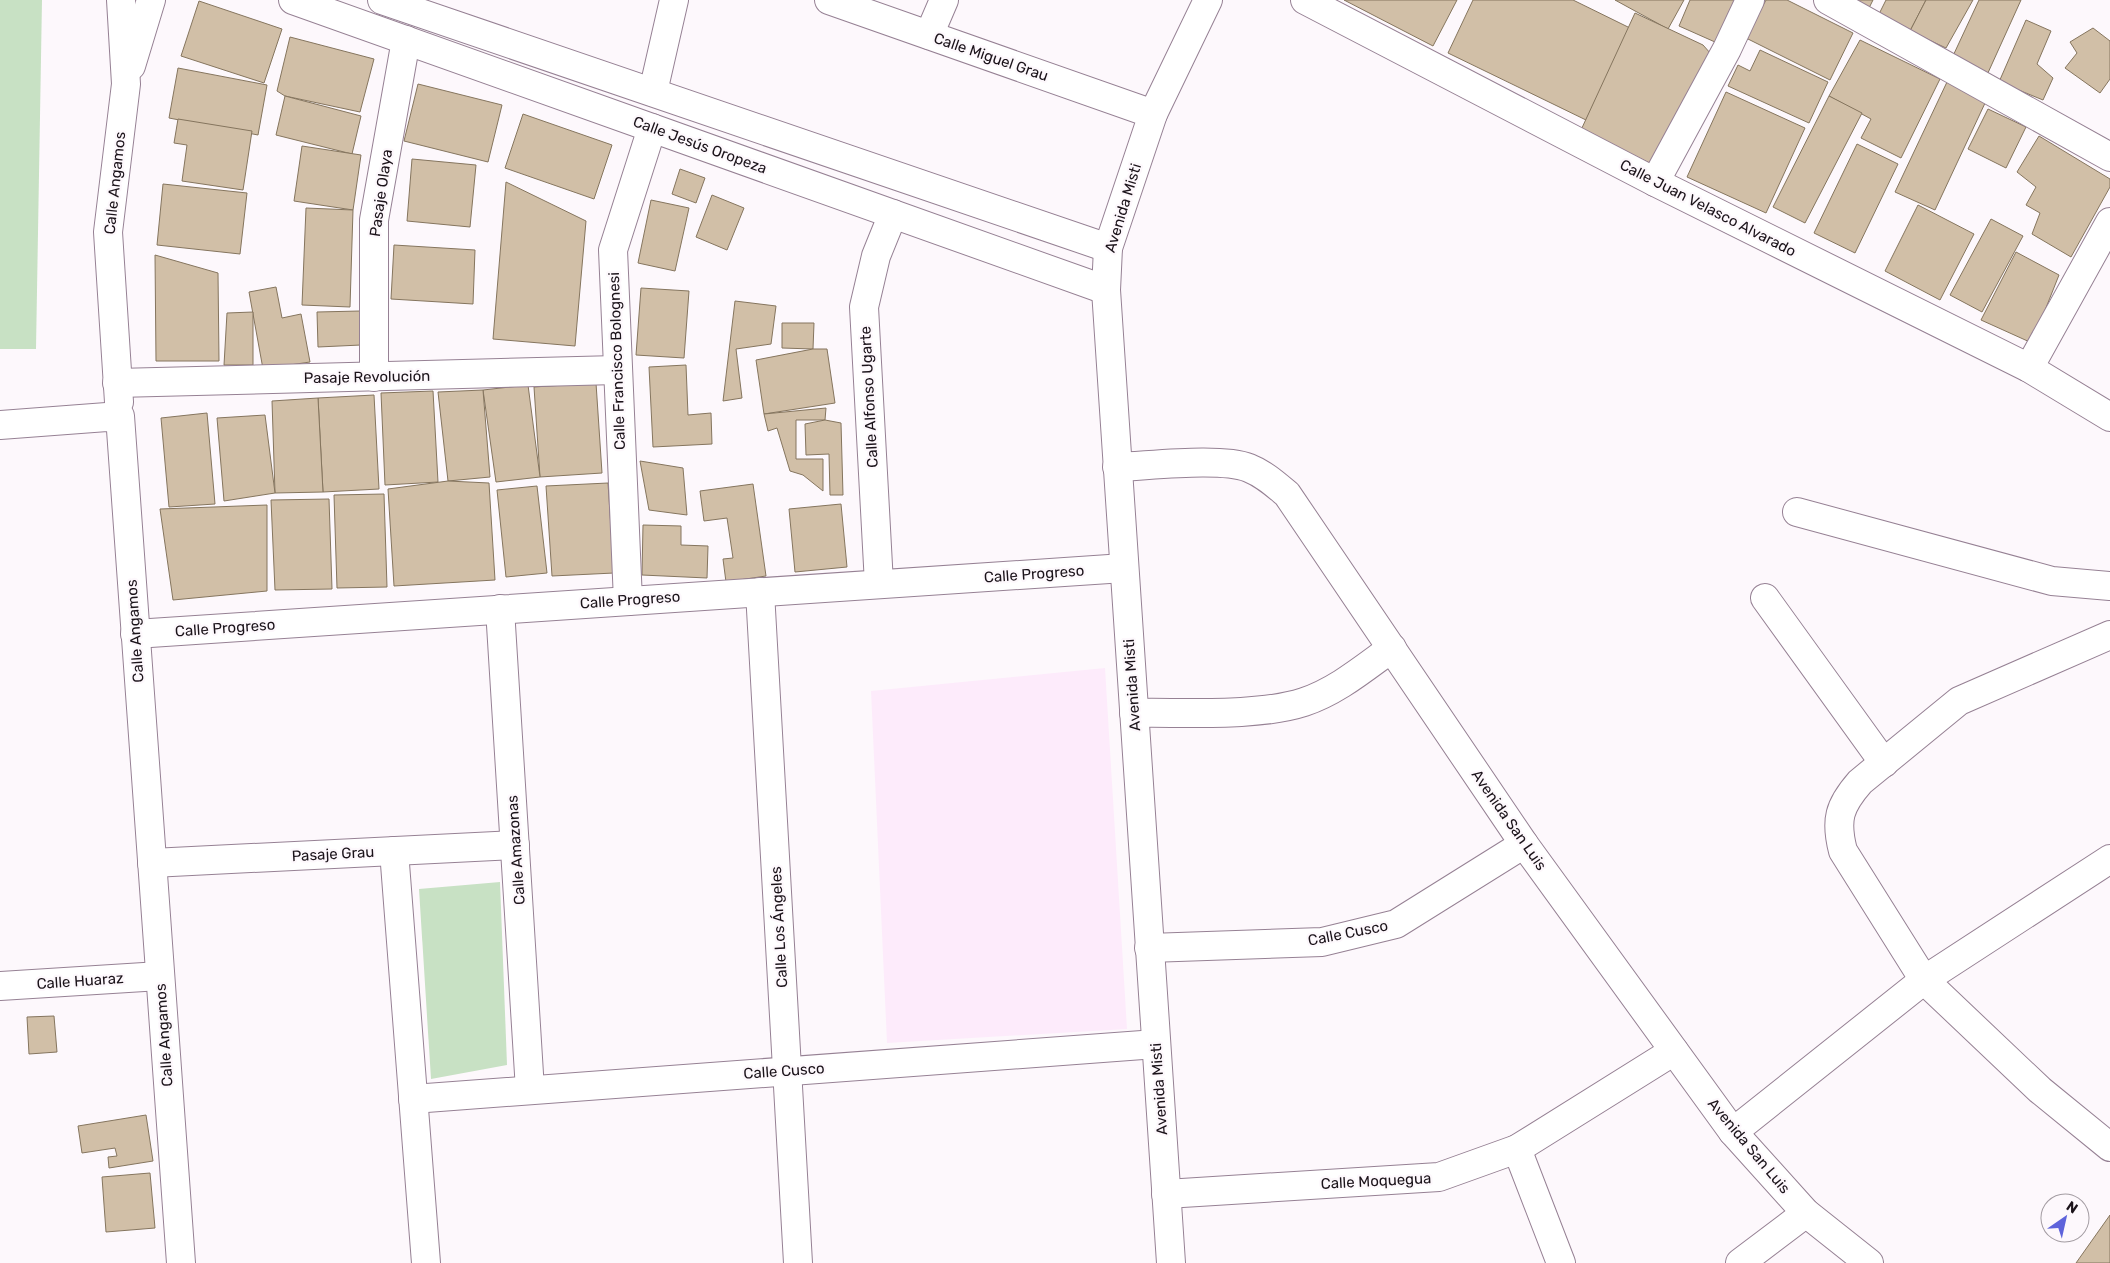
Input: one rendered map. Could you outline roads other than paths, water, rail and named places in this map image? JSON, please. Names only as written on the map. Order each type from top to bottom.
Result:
[{"type":"street","name":"Calle Angamos","points":[[121,0],[126,84],[108,232],[117,383],[181,1263]]},
{"type":"street","points":[[126,84],[151,0]]},
{"type":"street","name":"Calle Jesús Oropeza","points":[[293,0],[1106,290]]},
{"type":"street","points":[[382,0],[431,8],[653,92],[1108,248]]},
{"type":"street","points":[[653,92],[674,0]]},
{"type":"street","name":"Calle Miguel Grau","points":[[829,0],[1153,114]]},
{"type":"street","points":[[929,35],[944,0]]},
{"type":"street","name":"Avenida Misti","points":[[1170,1263],[1106,290],[1108,248],[1153,114],[1208,0]]},
{"type":"street","name":"Calle Juan Velasco Alvarado","points":[[1305,0],[1655,182],[2029,368],[2110,417]]},
{"type":"street","points":[[1655,182],[1750,0]]},
{"type":"street","points":[[1828,0],[2110,157]]},
{"type":"street","name":"Pasaje Olaya","points":[[374,377],[374,220],[406,40]]},
{"type":"street","name":"Calle Francisco Bolognesi","points":[[628,600],[613,250],[652,128]]},
{"type":"street","name":"Calle Alfonso Ugarte","points":[[879,584],[864,307],[876,256],[893,214]]},
{"type":"street","points":[[2029,368],[2110,222]]},
{"type":"street","name":"Pasaje Revolución","points":[[117,383],[617,370]]},
{"type":"street","points":[[0,425],[120,416]]},
{"type":"street","name":"Avenida San Luis","points":[[1117,467],[1224,463],[1247,468],[1269,478],[1287,494],[1524,844],[1733,1132],[1806,1213],[1869,1263]]},
{"type":"street","points":[[1797,512],[2052,581],[2110,586]]},
{"type":"street","name":"Calle Progreso","points":[[135,634],[1124,568]]},
{"type":"street","name":"Calle Los Ángeles","points":[[760,592],[798,1263]]},
{"type":"street","points":[[1765,598],[1884,763]]},
{"type":"street","name":"Calle Amazonas","points":[[500,609],[530,1090]]},
{"type":"street","points":[[2110,636],[1960,702],[1884,763],[1848,796],[1839,813],[1838,832],[1843,851],[1924,980],[2040,1090],[2110,1146]]},
{"type":"street","points":[[1134,713],[1264,710],[1304,702],[1334,688],[1392,648]]},
{"type":"street","name":"Calle Cusco","points":[[1149,948],[1322,942],[1396,924],[1524,844]]},
{"type":"street","name":"Pasaje Grau","points":[[152,862],[515,845]]},
{"type":"street","points":[[394,851],[426,1263]]},
{"type":"street","points":[[1733,1132],[1924,980],[2110,859]]},
{"type":"street","name":"Calle Huaraz","points":[[0,986],[160,976]]},
{"type":"street","name":"Calle Cusco","points":[[413,1099],[1156,1044]]},
{"type":"street","name":"Calle Moquegua","points":[[1166,1194],[1439,1177],[1517,1149],[1674,1051]]},
{"type":"street","points":[[1517,1149],[1562,1263]]},
{"type":"street","points":[[1740,1263],[1806,1213]]}]
